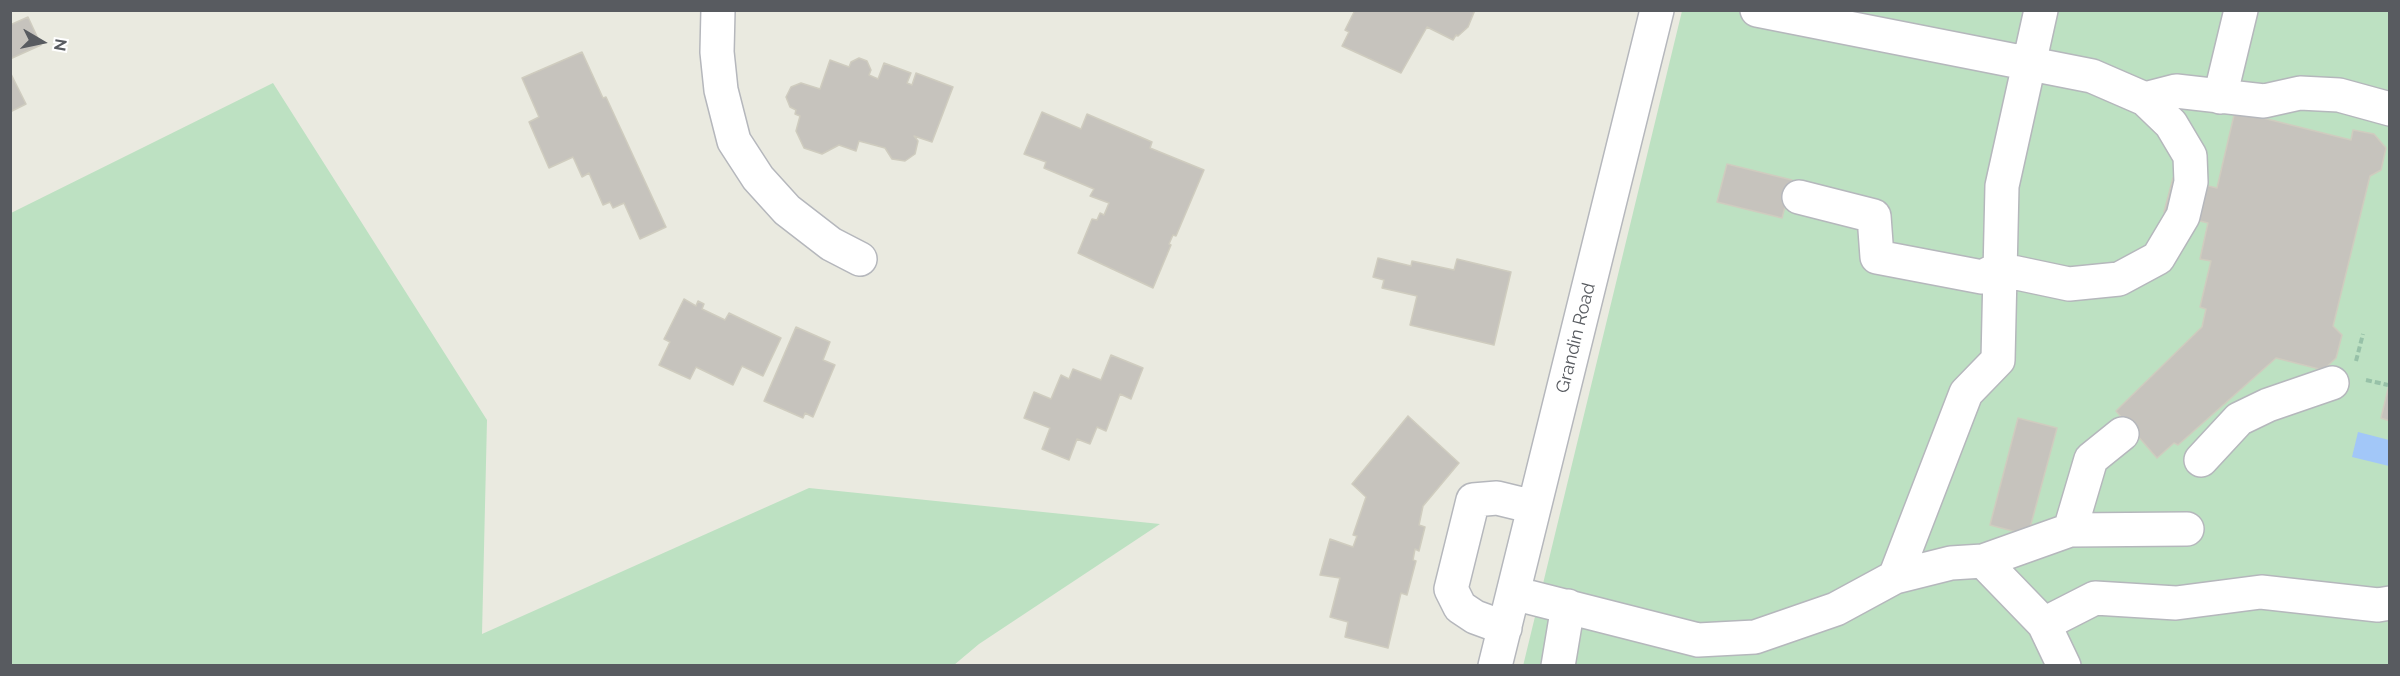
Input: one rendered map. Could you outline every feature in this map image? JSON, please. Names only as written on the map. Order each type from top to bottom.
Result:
[{"type":"street","points":[[718,10],[717,52],[721,90],[734,141],[758,178],[787,210],[831,244],[860,259]]},
{"type":"street","name":"Grandin Road","points":[[1495,666],[1657,10]]},
{"type":"street","points":[[1757,10],[2030,66],[2092,76],[2145,99],[2171,124],[2190,156],[2191,182],[2183,216],[2158,258],[2119,279],[2069,284],[1998,269],[1982,277],[1877,257],[1874,216],[1799,197]]},
{"type":"street","points":[[1895,578],[1966,393],[1998,360],[1998,269],[2002,186],[2041,10]]},
{"type":"street","points":[[2220,97],[2241,10]]},
{"type":"street","points":[[2145,99],[2176,91],[2264,101],[2300,93],[2330,95],[2390,109]]},
{"type":"street","points":[[2200,460],[2239,420],[2268,405],[2347,381]]},
{"type":"street","points":[[2070,530],[2091,459],[2122,434]]},
{"type":"street","points":[[1505,627],[1475,617],[1460,607],[1451,589],[1473,500],[1497,498],[1534,507]]},
{"type":"street","points":[[1513,593],[1698,640],[1755,637],[1836,609],[1895,578],[1951,563],[1983,561],[2070,530],[2187,529]]},
{"type":"street","points":[[1983,561],[2044,624],[2064,666]]},
{"type":"street","points":[[2044,624],[2095,598],[2176,603],[2261,592],[2378,605],[2390,603]]},
{"type":"street","points":[[1558,666],[1568,606]]},
{"type":"path","points":[[2347,381],[2388,385]]},
{"type":"green space","points":[[1682,11],[2389,11],[2389,665],[1523,666]]},
{"type":"green space","points":[[273,83],[487,420],[482,634],[809,488],[1160,524],[979,644],[954,665],[11,665],[11,213]]},
{"type":"water","points":[[2358,432],[2389,440],[2389,466],[2352,457]]},
{"type":"building","points":[[1355,10],[1475,10],[1468,27],[1458,36],[1456,35],[1453,40],[1427,27],[1401,73],[1342,46],[1349,32],[1345,30]]},
{"type":"building","points":[[28,17],[41,45],[10,59],[10,25]]},
{"type":"building","points":[[582,52],[603,98],[606,97],[666,227],[640,239],[624,203],[613,208],[610,202],[603,205],[589,173],[582,177],[573,157],[549,168],[529,122],[539,117],[522,78]]},
{"type":"building","points":[[859,58],[867,61],[871,70],[869,75],[878,79],[884,63],[911,73],[907,83],[912,85],[916,73],[953,87],[932,142],[914,136],[918,141],[915,154],[905,161],[892,159],[885,148],[859,141],[856,151],[839,145],[822,154],[804,148],[796,131],[800,116],[795,114],[796,110],[790,107],[786,97],[791,87],[801,83],[820,89],[830,60],[849,67],[851,62]]},
{"type":"building","points":[[10,72],[26,104],[10,112]]},
{"type":"building","points":[[2235,111],[2351,140],[2353,130],[2374,134],[2386,148],[2381,170],[2370,176],[2333,326],[2342,335],[2336,358],[2323,370],[2276,358],[2178,445],[2174,443],[2157,458],[2116,411],[2202,327],[2206,309],[2200,307],[2211,261],[2200,259],[2208,223],[2164,212],[2173,178],[2217,188]]},
{"type":"building","points":[[1042,112],[1081,129],[1087,114],[1152,142],[1150,148],[1204,170],[1176,236],[1173,235],[1169,244],[1171,245],[1153,288],[1078,253],[1092,219],[1097,220],[1100,213],[1104,215],[1109,203],[1090,196],[1094,189],[1044,168],[1046,162],[1024,154]]},
{"type":"building","points":[[1727,164],[1792,180],[1782,218],[1717,202]]},
{"type":"building","points":[[1378,258],[1411,266],[1412,261],[1454,270],[1457,259],[1511,272],[1494,345],[1410,325],[1417,296],[1382,288],[1384,280],[1373,277]]},
{"type":"building","points":[[684,299],[696,306],[698,301],[704,304],[702,309],[725,320],[729,313],[781,338],[763,376],[742,366],[733,385],[696,367],[690,379],[659,365],[670,342],[664,339]]},
{"type":"building","points":[[796,327],[830,342],[823,360],[835,365],[813,417],[805,413],[803,418],[764,401]]},
{"type":"building","points":[[1111,355],[1143,368],[1131,399],[1120,394],[1106,431],[1097,427],[1090,444],[1077,439],[1069,460],[1042,449],[1050,428],[1024,418],[1034,392],[1051,399],[1061,375],[1069,379],[1073,369],[1101,380]]},
{"type":"building","points":[[2390,381],[2390,421],[2381,418]]},
{"type":"building","points":[[1408,416],[1459,463],[1423,506],[1419,525],[1425,527],[1419,551],[1415,549],[1413,560],[1416,561],[1407,595],[1401,593],[1388,648],[1345,637],[1348,622],[1330,617],[1340,578],[1320,575],[1330,539],[1353,547],[1357,536],[1353,535],[1366,497],[1352,484]]},
{"type":"building","points":[[2018,418],[2057,428],[2028,535],[1990,525]]}]
